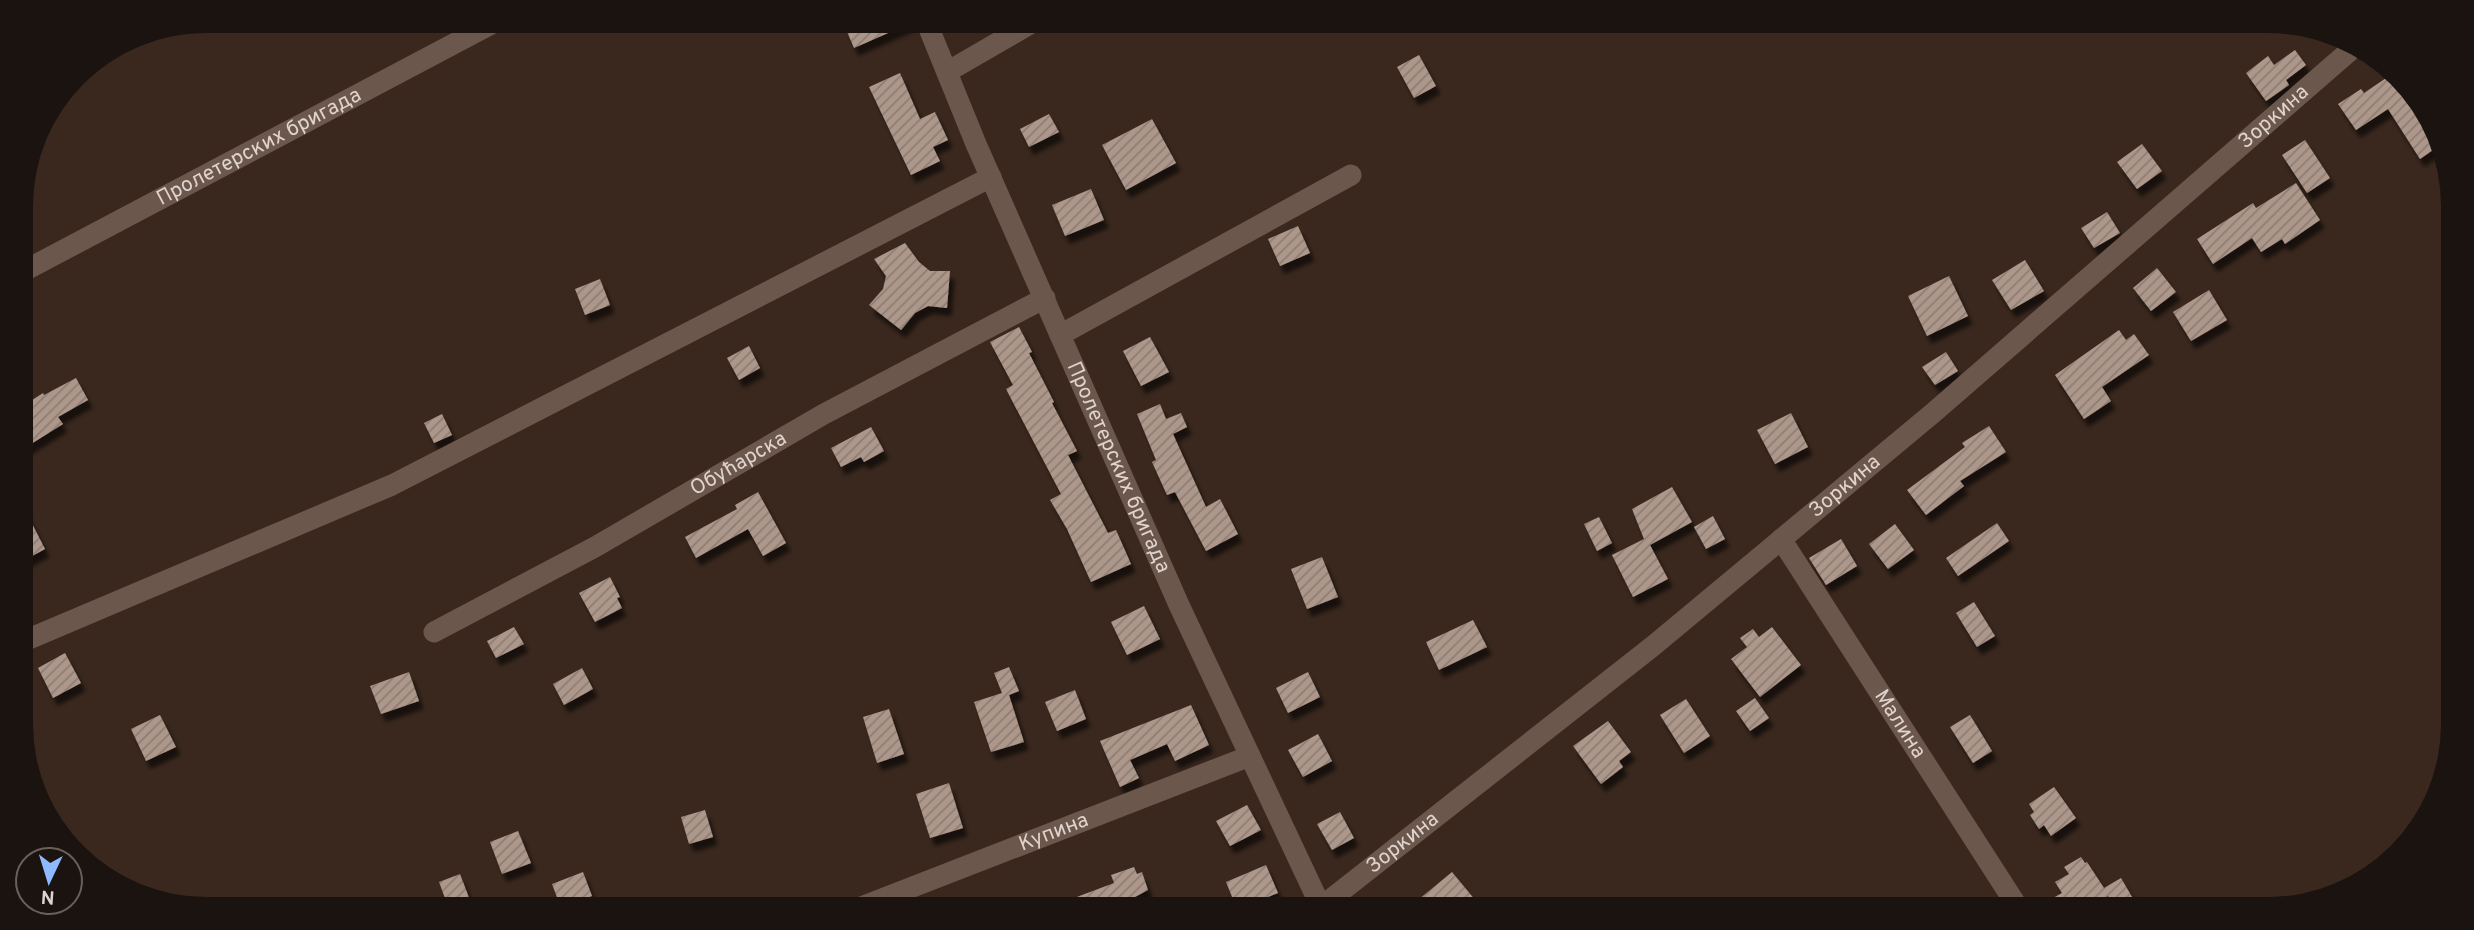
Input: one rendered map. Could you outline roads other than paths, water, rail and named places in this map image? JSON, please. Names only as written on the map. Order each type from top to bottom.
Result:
[{"type":"street","name":"Пролетерских бригада","points":[[34,266],[474,33]]},
{"type":"street","name":"Пролетерских бригада","points":[[931,33],[991,177],[1179,605],[1317,896]]},
{"type":"street","points":[[947,72],[1014,33]]},
{"type":"street","name":"Зоркина","points":[[1337,896],[1653,646],[1933,413],[2347,53]]},
{"type":"street","points":[[1060,335],[1351,175]]},
{"type":"street","points":[[33,637],[392,485],[991,177]]},
{"type":"street","name":"Обућарска","points":[[434,632],[595,547],[824,414],[1045,298]]},
{"type":"street","name":"Малина","points":[[1781,539],[2011,896]]},
{"type":"street","name":"Купина","points":[[888,897],[1250,756]]}]
